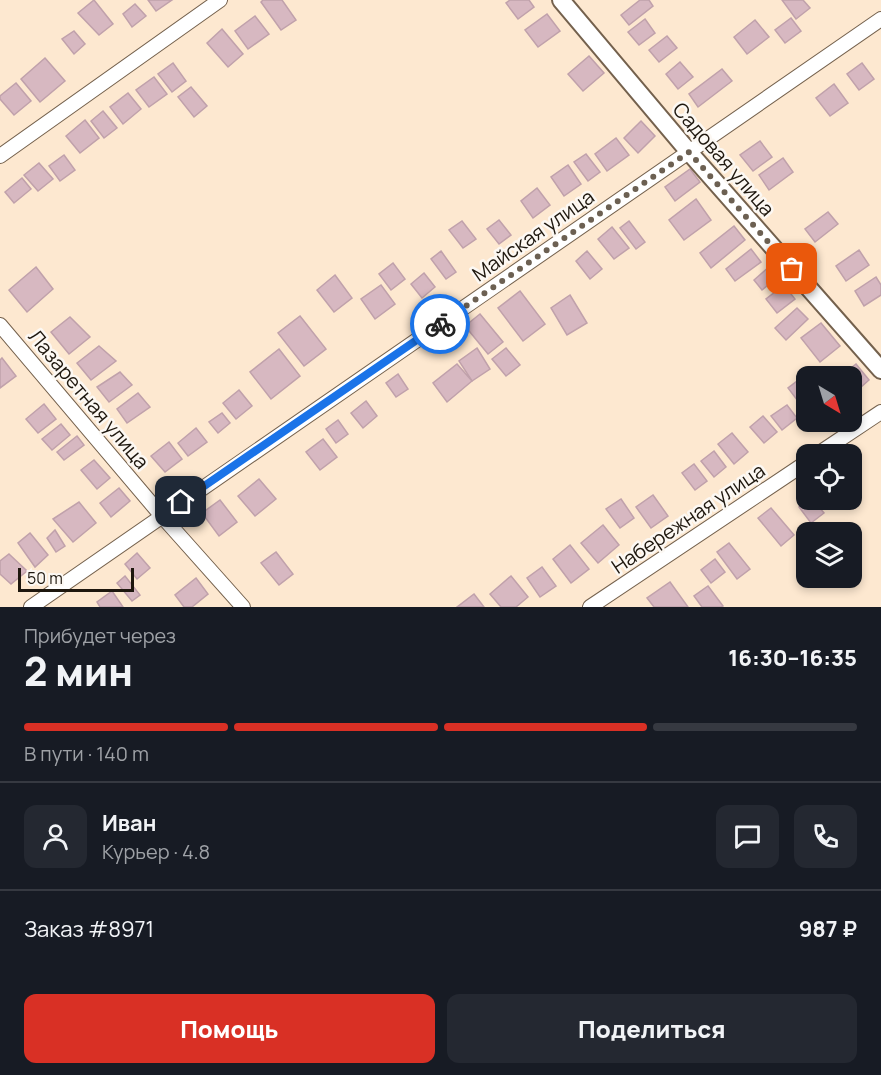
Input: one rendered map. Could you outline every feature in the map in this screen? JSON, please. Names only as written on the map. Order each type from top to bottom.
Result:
[{"type":"street","points":[[0,156],[220,0]]},
{"type":"street","name":"Садовая улица","points":[[561,0],[689,152],[881,370]]},
{"type":"street","name":"Майская улица","points":[[31,607],[881,19]]},
{"type":"street","name":"Лазаретная улица","points":[[0,325],[161,515],[243,607]]},
{"type":"street","points":[[833,444],[881,412]]},
{"type":"street","name":"Набережная улица","points":[[590,607],[796,469]]},
{"type":"building","points":[[94,0],[113,24],[99,35],[78,13]]},
{"type":"building","points":[[148,0],[172,0],[156,11]]},
{"type":"building","points":[[263,0],[282,0],[296,20],[281,30],[261,2]]},
{"type":"building","points":[[510,0],[529,0],[534,7],[518,19],[506,3]]},
{"type":"building","points":[[640,0],[649,0],[653,6],[629,25],[621,15]]},
{"type":"building","points":[[782,0],[803,0],[810,8],[796,19]]},
{"type":"building","points":[[135,4],[146,16],[132,27],[123,14]]},
{"type":"building","points":[[547,14],[560,31],[538,47],[525,30]]},
{"type":"building","points":[[255,16],[269,34],[248,49],[235,31]]},
{"type":"building","points":[[791,18],[801,31],[785,43],[775,30]]},
{"type":"building","points":[[645,19],[655,33],[639,45],[628,32]]},
{"type":"building","points":[[755,20],[769,37],[747,54],[734,37]]},
{"type":"building","points":[[222,29],[243,54],[228,67],[207,43]]},
{"type":"building","points":[[74,31],[85,44],[74,54],[62,39]]},
{"type":"building","points":[[667,36],[677,48],[659,62],[649,50]]},
{"type":"building","points":[[589,56],[604,73],[583,91],[568,74]]},
{"type":"building","points":[[45,58],[65,81],[40,102],[21,79]]},
{"type":"building","points":[[680,62],[693,77],[678,89],[666,74]]},
{"type":"building","points":[[173,63],[186,81],[172,92],[158,74]]},
{"type":"building","points":[[862,63],[874,79],[859,90],[847,74]]},
{"type":"building","points":[[722,69],[732,81],[698,107],[689,94]]},
{"type":"building","points":[[154,77],[167,94],[149,107],[136,90]]},
{"type":"building","points":[[16,83],[31,101],[14,115],[0,96]]},
{"type":"building","points":[[834,84],[848,103],[830,116],[816,98]]},
{"type":"building","points":[[191,87],[207,106],[194,117],[178,97]]},
{"type":"building","points":[[128,93],[141,109],[123,124],[110,107]]},
{"type":"building","points":[[103,111],[117,128],[104,138],[91,121]]},
{"type":"building","points":[[85,120],[99,138],[80,153],[66,136]]},
{"type":"building","points":[[641,121],[655,136],[638,153],[624,138]]},
{"type":"building","points":[[616,138],[629,155],[607,171],[595,154]]},
{"type":"building","points":[[760,141],[772,157],[753,171],[740,155]]},
{"type":"building","points":[[586,154],[600,172],[588,181],[574,162]]},
{"type":"building","points":[[64,155],[75,170],[60,181],[49,166]]},
{"type":"building","points":[[783,158],[793,172],[769,190],[759,175]]},
{"type":"building","points":[[39,163],[53,179],[38,191],[24,175]]},
{"type":"building","points":[[568,165],[581,184],[564,196],[551,177]]},
{"type":"building","points":[[690,169],[700,182],[675,201],[665,187]]},
{"type":"building","points":[[22,178],[31,189],[14,203],[5,192]]},
{"type":"building","points":[[537,188],[550,205],[533,218],[521,201]]},
{"type":"building","points":[[696,199],[711,220],[684,240],[669,220]]},
{"type":"building","points":[[828,212],[838,224],[815,242],[805,229]]},
{"type":"building","points":[[499,220],[511,235],[499,244],[487,229]]},
{"type":"building","points":[[462,221],[476,239],[463,248],[449,230]]},
{"type":"building","points":[[629,221],[645,242],[636,249],[620,228]]},
{"type":"building","points":[[734,226],[745,240],[711,268],[700,253]]},
{"type":"building","points":[[612,227],[629,248],[614,259],[598,239]]},
{"type":"building","points":[[751,249],[761,262],[735,281],[726,269]]},
{"type":"building","points":[[859,250],[869,265],[846,281],[836,266]]},
{"type":"building","points":[[441,251],[456,272],[446,279],[431,259]]},
{"type":"building","points":[[587,251],[602,269],[590,279],[576,261]]},
{"type":"building","points":[[393,263],[405,279],[391,290],[379,274]]},
{"type":"building","points":[[770,266],[779,276],[762,290],[754,280]]},
{"type":"building","points":[[36,267],[53,289],[27,312],[9,290]]},
{"type":"building","points":[[424,273],[435,287],[422,298],[411,284]]},
{"type":"building","points":[[335,275],[352,298],[334,312],[317,290]]},
{"type":"building","points":[[876,277],[881,285],[881,295],[864,306],[855,291]]},
{"type":"building","points":[[381,285],[395,304],[375,319],[361,299]]},
{"type":"building","points":[[784,285],[795,299],[777,313],[766,299]]},
{"type":"building","points":[[520,291],[545,324],[523,341],[498,308]]},
{"type":"building","points":[[570,295],[587,323],[567,335],[551,308]]},
{"type":"building","points":[[797,308],[808,319],[786,340],[775,328]]},
{"type":"building","points":[[480,314],[503,342],[488,354],[465,326]]},
{"type":"building","points":[[300,316],[326,349],[304,366],[278,333]]},
{"type":"building","points":[[70,317],[90,337],[69,354],[51,332]]},
{"type":"building","points":[[821,323],[840,346],[820,362],[801,338]]},
{"type":"building","points":[[99,346],[116,361],[91,380],[77,363]]},
{"type":"building","points":[[477,348],[490,369],[472,381],[459,361]]},
{"type":"building","points":[[506,348],[520,365],[506,376],[492,359]]},
{"type":"building","points":[[279,349],[300,376],[271,399],[250,372]]},
{"type":"building","points":[[2,358],[16,376],[0,388],[0,360]]},
{"type":"building","points":[[457,364],[472,381],[447,402],[433,383]]},
{"type":"building","points":[[862,371],[869,380],[862,386]]},
{"type":"building","points":[[120,372],[132,385],[109,402],[97,387]]},
{"type":"building","points":[[398,374],[408,389],[396,397],[386,383]]},
{"type":"building","points":[[796,382],[796,399],[788,388]]},
{"type":"building","points":[[239,390],[252,406],[236,419],[223,403]]},
{"type":"building","points":[[138,393],[150,407],[127,423],[117,409]]},
{"type":"building","points":[[366,401],[377,416],[363,428],[351,413]]},
{"type":"building","points":[[44,404],[56,419],[38,433],[26,419]]},
{"type":"building","points":[[787,405],[796,419],[782,430],[771,416]]},
{"type":"building","points":[[222,413],[230,423],[218,433],[209,422]]},
{"type":"building","points":[[763,416],[777,432],[764,443],[750,427]]},
{"type":"building","points":[[338,420],[348,434],[336,443],[326,429]]},
{"type":"building","points":[[61,424],[70,435],[52,450],[42,439]]},
{"type":"building","points":[[196,428],[207,442],[188,456],[178,443]]},
{"type":"building","points":[[732,433],[748,452],[734,464],[718,444]]},
{"type":"building","points":[[77,436],[84,445],[64,460],[57,452]]},
{"type":"building","points":[[323,439],[337,457],[320,470],[306,452]]},
{"type":"building","points":[[169,442],[182,459],[165,472],[151,456]]},
{"type":"building","points":[[714,451],[726,467],[714,477],[701,461]]},
{"type":"building","points":[[94,460],[110,478],[97,489],[81,470]]},
{"type":"building","points":[[694,464],[707,481],[695,490],[682,473]]},
{"type":"building","points":[[259,479],[276,499],[255,516],[238,496]]},
{"type":"building","points":[[119,488],[130,501],[111,517],[100,503]]},
{"type":"building","points":[[653,495],[668,516],[651,528],[636,507]]},
{"type":"building","points":[[621,499],[634,518],[620,528],[606,509]]},
{"type":"building","points":[[220,500],[237,522],[219,536],[202,513]]},
{"type":"building","points":[[79,502],[96,523],[73,542],[53,519]]},
{"type":"building","points":[[771,508],[794,535],[781,546],[758,518]]},
{"type":"building","points":[[801,510],[821,510],[824,513],[812,522]]},
{"type":"building","points":[[603,525],[619,545],[598,563],[581,543]]},
{"type":"building","points":[[55,530],[65,546],[56,552],[47,538]]},
{"type":"building","points":[[30,533],[48,555],[35,567],[18,543]]},
{"type":"building","points":[[729,543],[750,569],[737,579],[717,552]]},
{"type":"building","points":[[570,545],[589,569],[571,583],[553,559]]},
{"type":"building","points":[[276,552],[293,574],[279,585],[261,563]]},
{"type":"building","points":[[137,553],[150,568],[137,579],[125,564]]},
{"type":"building","points":[[9,554],[27,571],[11,584],[0,574],[0,561]]},
{"type":"building","points":[[715,559],[725,572],[711,583],[701,570]]},
{"type":"building","points":[[542,567],[556,586],[540,597],[527,578]]},
{"type":"building","points":[[125,576],[140,595],[132,601],[117,583]]},
{"type":"building","points":[[511,576],[528,597],[516,607],[501,607],[490,594]]},
{"type":"building","points":[[196,578],[208,594],[192,607],[184,607],[175,595]]},
{"type":"building","points":[[670,582],[688,607],[654,607],[647,598]]},
{"type":"building","points":[[708,586],[723,606],[702,607],[694,596]]},
{"type":"building","points":[[112,591],[123,607],[100,607],[97,602]]},
{"type":"building","points":[[474,594],[484,607],[457,607]]},
{"type":"way so far","points":[[440,324],[689,152],[792,269]]},
{"type":"route","points":[[181,502],[440,324]]}]
